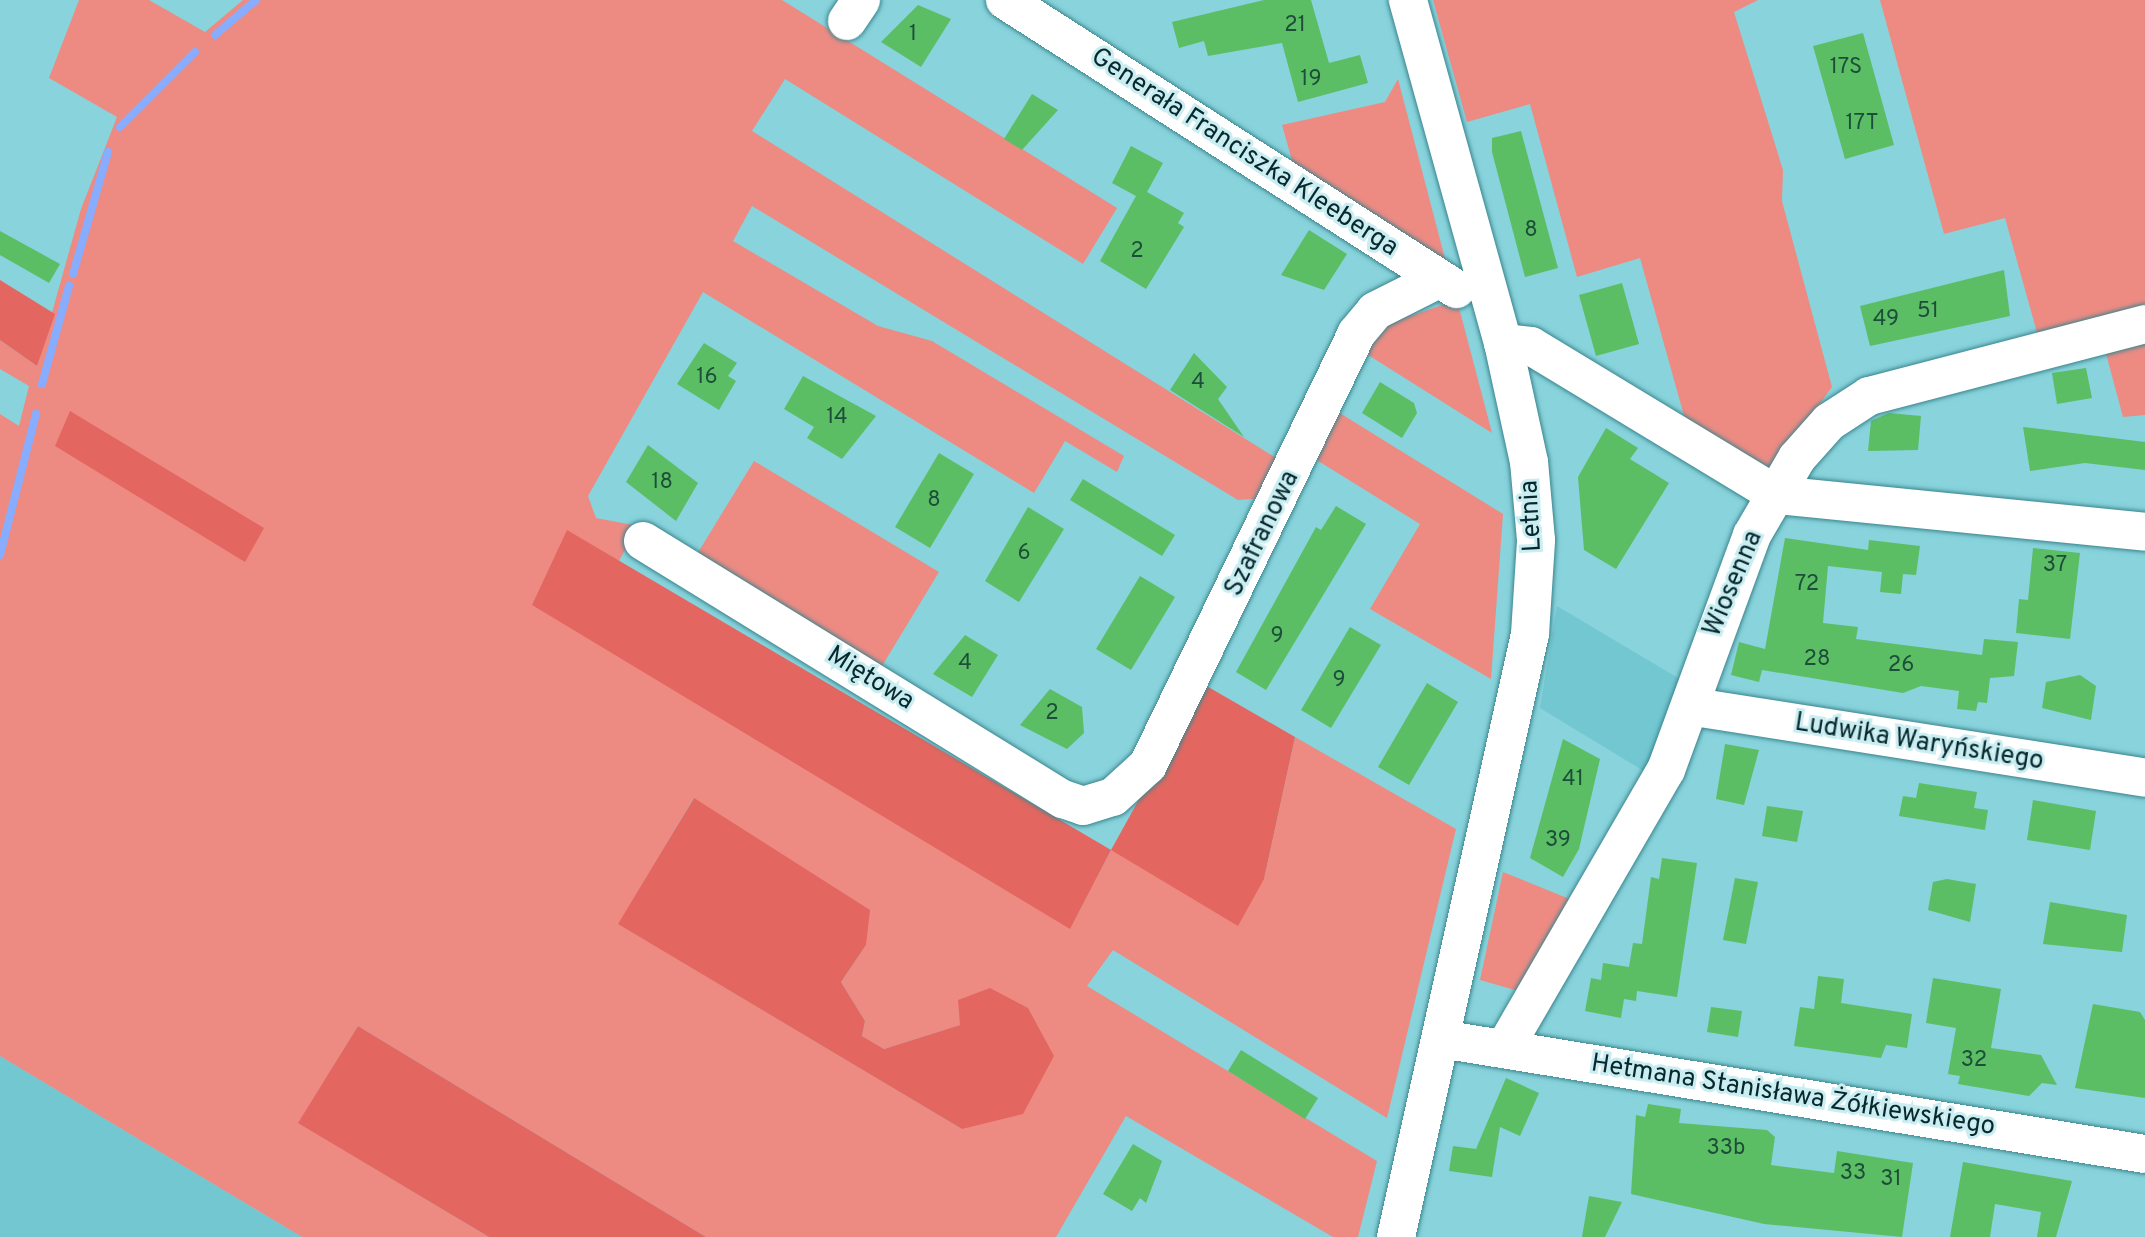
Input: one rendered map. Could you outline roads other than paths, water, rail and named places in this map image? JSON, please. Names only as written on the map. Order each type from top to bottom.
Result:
[{"type":"street","name":"Generała Franciszka Kleeberga","points":[[1005,0],[1437,280],[1461,292],[1486,288]]},
{"type":"street","name":"Letnia","points":[[1408,0],[1503,343],[1534,504],[1530,634],[1441,1039]]},
{"type":"street","name":"Szafranowa","points":[[1098,802],[1113,797],[1148,765],[1356,334],[1375,311],[1437,280]]},
{"type":"street","name":"Wiosenna","points":[[1504,1049],[1636,829],[1694,707],[1731,585],[1777,495],[1829,422],[1869,396],[2145,324]]},
{"type":"street","points":[[1503,343],[1531,346],[1777,495],[2145,532]]},
{"type":"street","name":"Miętowa","points":[[643,541],[1063,799],[1083,806],[1098,802]]},
{"type":"street","name":"Ludwika Waryńskiego","points":[[1694,707],[2145,778]]},
{"type":"street","points":[[1396,1237],[1441,1039]]},
{"type":"street","name":"Hetmana Stanisława Żółkiewskiego","points":[[1441,1039],[2145,1154]]},
{"type":"waterway","points":[[215,35],[256,0]]},
{"type":"waterway","points":[[120,127],[195,52]]},
{"type":"waterway","points":[[73,274],[108,152]]},
{"type":"waterway","points":[[42,384],[69,286]]},
{"type":"waterway","points":[[0,555],[36,414]]}]
